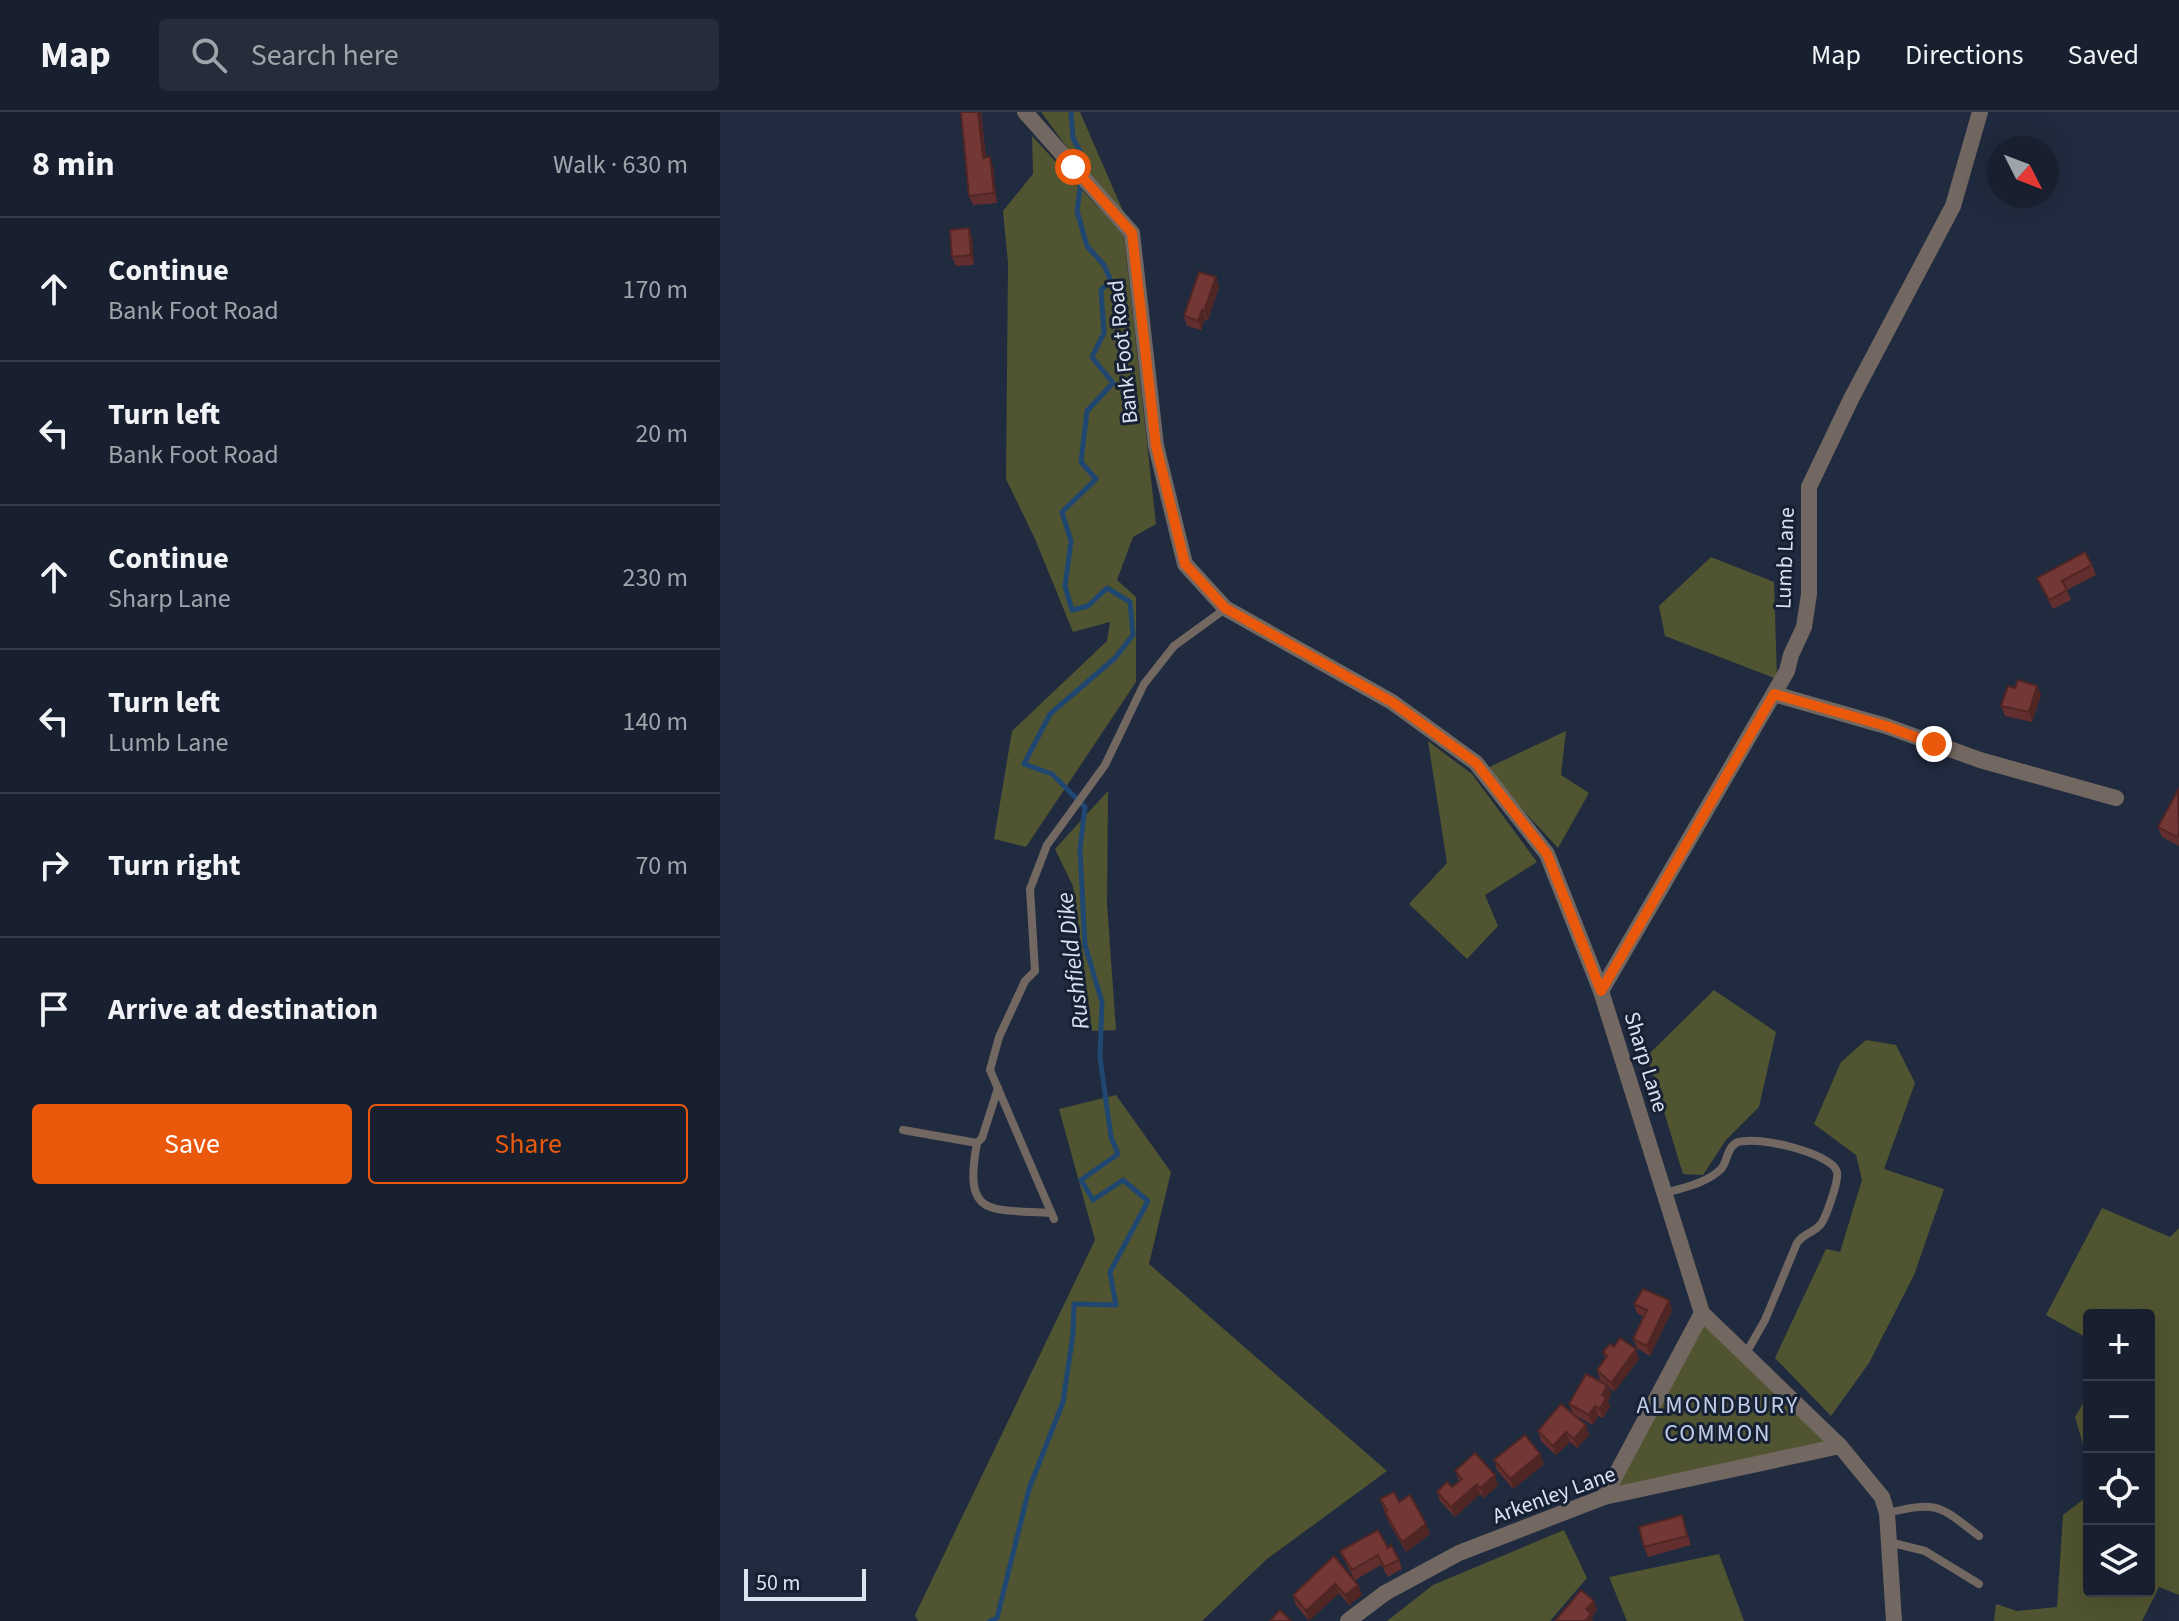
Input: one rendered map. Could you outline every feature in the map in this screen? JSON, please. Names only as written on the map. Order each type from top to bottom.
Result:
[{"type":"street","name":"Bank Foot Road","points":[[1025,112],[1132,233],[1156,446],[1185,564],[1225,608]]},
{"type":"street","name":"Lumb Lane","points":[[1601,991],[1787,671],[1804,627],[1809,594],[1809,487],[1851,399],[1953,206],[1980,112]]},
{"type":"street","name":"Sharp Lane","points":[[1225,608],[1392,702],[1476,763],[1547,854],[1601,991],[1702,1313],[1840,1446],[1882,1497],[1887,1513],[1894,1621]]},
{"type":"street","points":[[1774,694],[1886,726],[1980,760],[2116,798]]},
{"type":"street","points":[[1604,1497],[1702,1313]]},
{"type":"street","name":"Arkenley Lane","points":[[1348,1621],[1385,1593],[1459,1553],[1604,1497],[1840,1446]]},
{"type":"lane","points":[[998,1087],[982,1138],[977,1143],[972,1182],[976,1198],[983,1205],[1002,1210],[1052,1216],[998,1087],[990,1070],[999,1037],[1025,981],[1035,971],[1030,889],[1047,845],[1105,765],[1144,684],[1174,646],[1225,608]]},
{"type":"lane","points":[[903,1130],[977,1143]]},
{"type":"lane","points":[[1664,1193],[1713,1175],[1722,1168],[1731,1148],[1747,1140],[1758,1139],[1801,1151],[1834,1165],[1838,1175],[1822,1224],[1797,1243],[1765,1320],[1745,1355]]},
{"type":"lane","points":[[1887,1513],[1939,1507],[1979,1536]]},
{"type":"lane","points":[[1888,1542],[1925,1551],[1979,1584]]},
{"type":"green space","points":[[1041,112],[1080,112],[1135,239]]},
{"type":"green space","points":[[1032,136],[1124,235],[1156,524],[1133,537],[1117,580],[1136,597],[1136,682],[1026,847],[994,839],[1012,731],[1107,641],[1110,622],[1073,632],[1035,539],[1006,479],[1008,263],[1003,211],[1033,174]]},
{"type":"green space","points":[[1711,557],[1774,582],[1777,679],[1665,636],[1659,606]]},
{"type":"green space","points":[[1566,731],[1561,775],[1589,793],[1558,848],[1485,769]]},
{"type":"green space","points":[[1428,741],[1472,774],[1537,862],[1485,895],[1498,926],[1467,959],[1409,904],[1447,863]]},
{"type":"green space","points":[[1108,791],[1107,904],[1116,1030],[1092,1031],[1073,886],[1055,849]]},
{"type":"green space","points":[[1714,990],[1776,1032],[1759,1107],[1726,1140],[1703,1175],[1683,1174],[1647,1056]]},
{"type":"green space","points":[[1866,1040],[1896,1045],[1915,1083],[1884,1169],[1944,1189],[1914,1275],[1869,1363],[1831,1416],[1775,1358],[1826,1249],[1840,1252],[1862,1180],[1856,1155],[1814,1124],[1841,1062]]},
{"type":"green space","points":[[1116,1095],[1171,1172],[1149,1264],[1387,1471],[1267,1559],[1202,1621],[918,1621],[915,1615],[1095,1240],[1059,1109]]},
{"type":"green space","points":[[2102,1208],[2170,1237],[2179,1228],[2179,1595],[2159,1587],[2155,1595],[2155,1309],[2083,1309],[2083,1336],[2046,1315]]},
{"type":"green space","name":"ALMONDBURY COMMON","points":[[1702,1315],[1841,1449],[1605,1497]]},
{"type":"green space","points":[[2083,1403],[2083,1444],[2075,1417]]},
{"type":"green space","points":[[2083,1500],[2083,1597],[2154,1597],[2142,1621],[1994,1621],[1996,1604],[2017,1611],[2057,1607],[2063,1515]]},
{"type":"green space","points":[[1564,1530],[1587,1578],[1550,1621],[1387,1621],[1433,1585]]},
{"type":"green space","points":[[1719,1554],[1744,1621],[1627,1621],[1609,1577]]},
{"type":"building","points":[[961,112],[978,112],[983,158],[990,157],[994,193],[969,196]]},
{"type":"building","points":[[969,228],[971,255],[952,257],[950,230]]},
{"type":"building","points":[[1199,272],[1216,277],[1198,321],[1184,316]]},
{"type":"building","points":[[2085,552],[2092,565],[2062,581],[2067,590],[2049,600],[2037,578]]},
{"type":"building","points":[[2018,680],[2037,686],[2029,712],[2001,706],[2008,686],[2015,688]]},
{"type":"building","points":[[2178,790],[2179,834],[2177,837],[2158,827]]},
{"type":"building","points":[[1643,1289],[1669,1300],[1647,1346],[1633,1339],[1647,1310],[1634,1304]]},
{"type":"building","points":[[1620,1338],[1636,1349],[1611,1383],[1597,1370],[1607,1356],[1603,1352],[1610,1344],[1614,1347]]},
{"type":"building","points":[[1586,1374],[1607,1385],[1602,1395],[1606,1398],[1600,1409],[1595,1406],[1589,1415],[1569,1404]]},
{"type":"building","points":[[1561,1404],[1586,1425],[1574,1439],[1566,1432],[1553,1446],[1538,1431]]},
{"type":"building","points":[[1525,1435],[1540,1454],[1510,1479],[1494,1460]]},
{"type":"building","points":[[1475,1453],[1495,1475],[1480,1488],[1477,1484],[1451,1507],[1437,1492],[1447,1482],[1452,1487],[1462,1479],[1455,1471]]},
{"type":"building","points":[[1394,1492],[1399,1502],[1410,1495],[1426,1524],[1402,1542],[1380,1499]]},
{"type":"building","points":[[1682,1515],[1687,1536],[1644,1547],[1639,1527]]},
{"type":"building","points":[[1378,1530],[1399,1560],[1384,1567],[1378,1555],[1352,1570],[1340,1551]]},
{"type":"building","points":[[1334,1556],[1358,1585],[1345,1595],[1335,1584],[1306,1611],[1293,1595]]},
{"type":"building","points":[[1581,1590],[1594,1601],[1586,1609],[1591,1614],[1585,1621],[1555,1621]]},
{"type":"building","points":[[1280,1610],[1291,1621],[1270,1621]]},
{"type":"waterway","name":"Rushfield Dike","points":[[1071,112],[1073,138],[1085,161],[1083,172]]},
{"type":"waterway","name":"Rushfield Dike","points":[[990,1621],[997,1618],[1029,1489],[1063,1402],[1074,1304],[1116,1305],[1110,1272],[1148,1201],[1123,1180],[1093,1200],[1081,1180],[1118,1154],[1111,1137],[1100,1057],[1102,1002],[1085,945],[1080,849],[1085,807],[1052,774],[1024,764],[1050,714],[1115,658],[1133,635],[1130,602],[1107,588],[1088,606],[1072,610],[1065,586],[1071,541],[1062,512],[1096,479],[1081,462],[1087,411],[1113,383],[1092,357],[1104,333],[1101,290],[1111,281],[1104,265],[1087,246],[1077,211],[1081,182]]},
{"type":"district","name":"ALMONDBURY COMMON","points":[[1718,1419]]},
{"type":"route","points":[[1073,167],[1132,233],[1156,446],[1185,564],[1225,608],[1392,702],[1476,763],[1547,854],[1601,991],[1774,694],[1886,726],[1934,744]]}]
